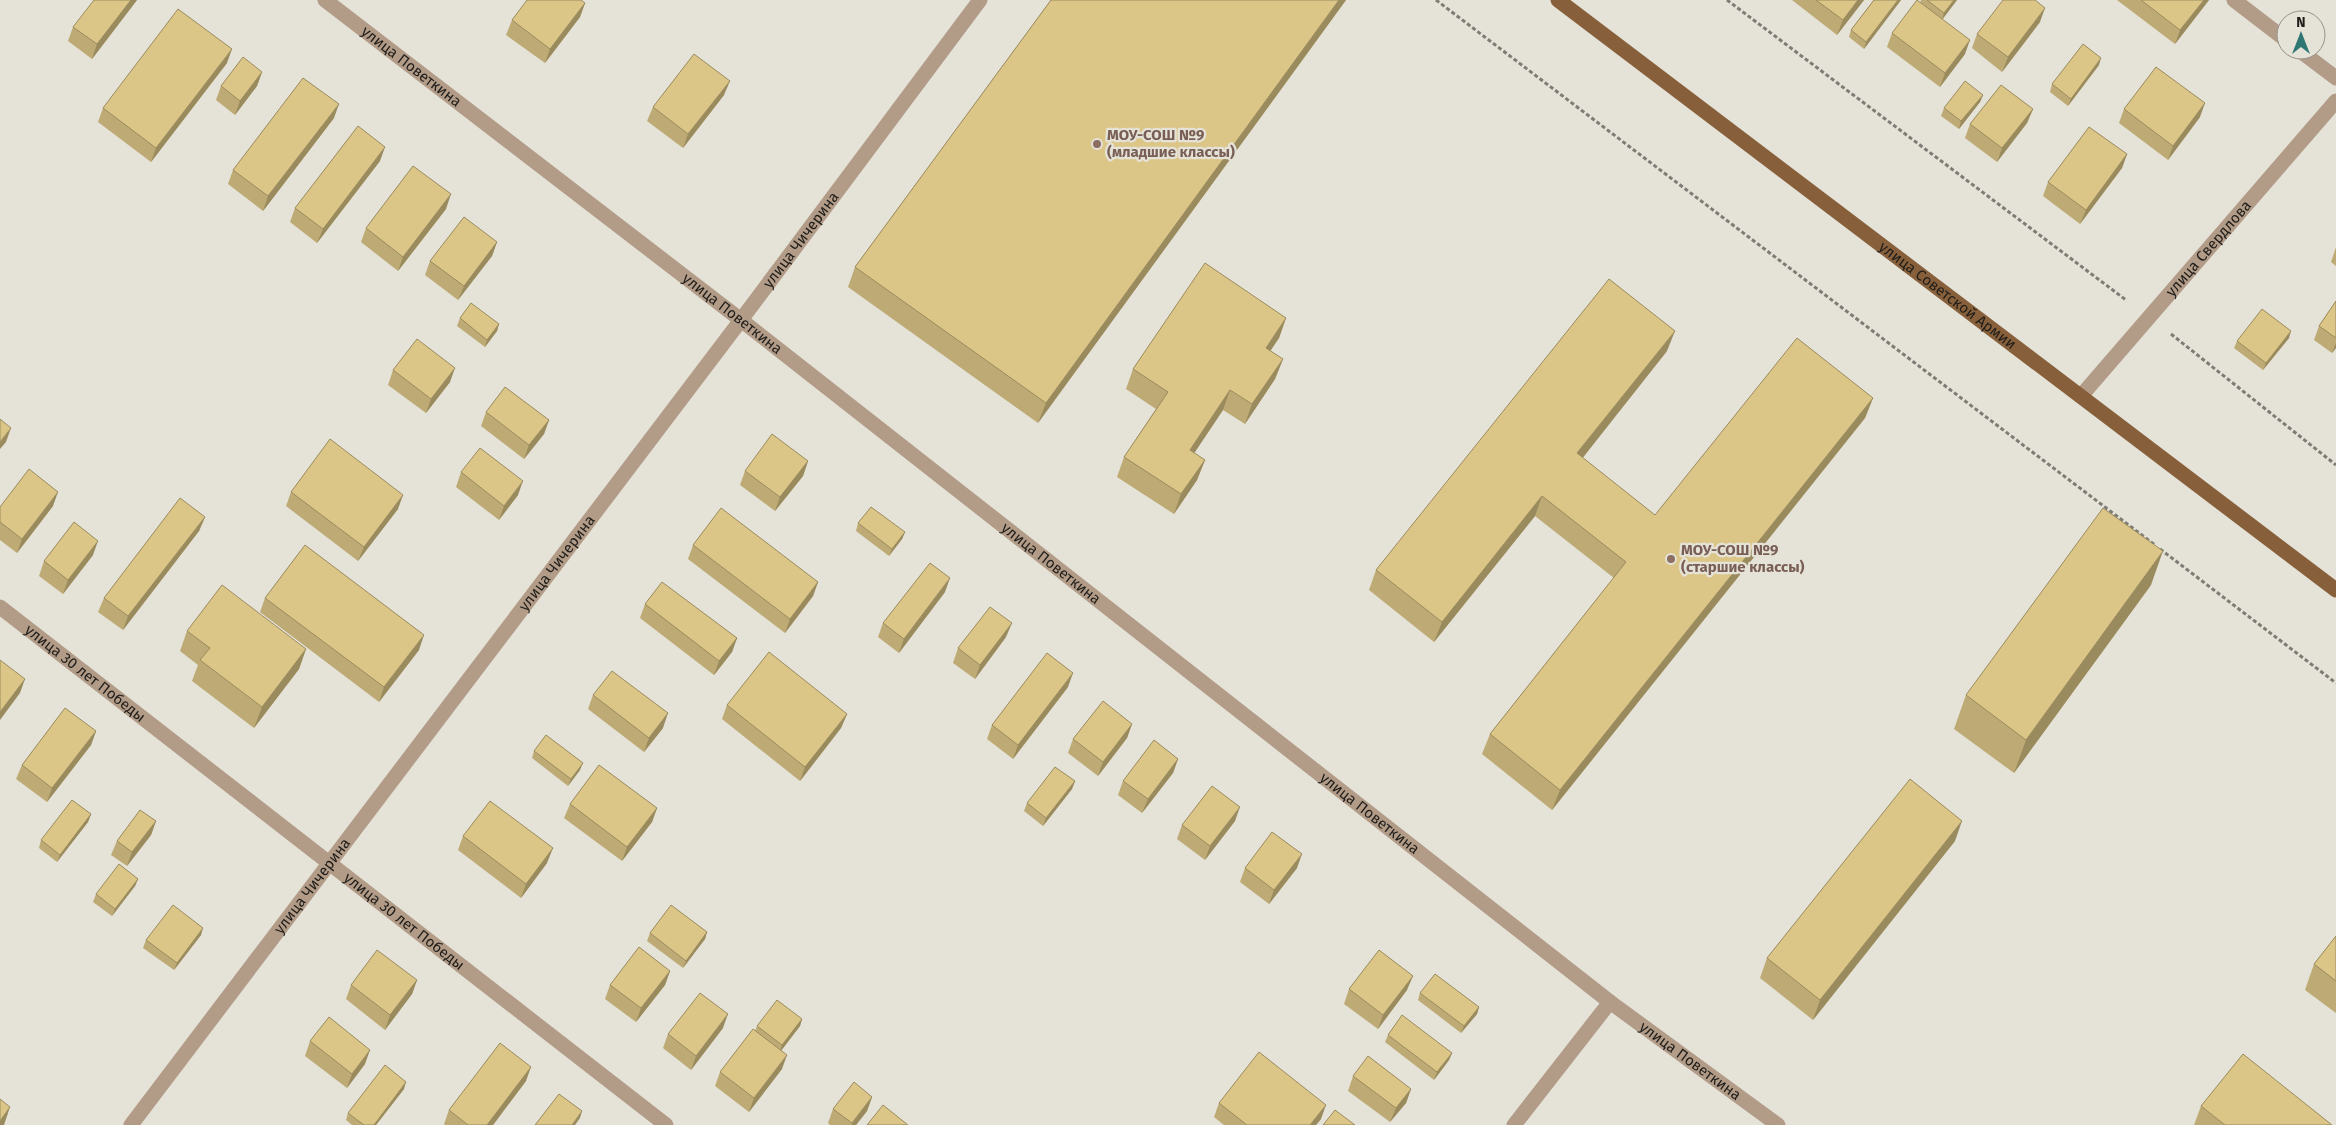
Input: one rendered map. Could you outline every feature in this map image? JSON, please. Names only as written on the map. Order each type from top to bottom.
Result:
[{"type":"main road","name":"улица Советской Армии","points":[[1558,0],[2336,590]]},
{"type":"street","name":"улица Поветкина","points":[[325,0],[742,320],[1610,1002],[1778,1125]]},
{"type":"street","name":"улица Чичерина","points":[[131,1125],[328,862],[742,320],[980,0]]},
{"type":"street","points":[[2234,0],[2276,32]]},
{"type":"street","points":[[2312,60],[2336,78]]},
{"type":"street","name":"улица Свердлова","points":[[2081,396],[2336,101]]},
{"type":"street","name":"улица 30 лет Победы","points":[[0,607],[666,1125]]},
{"type":"street","points":[[1514,1125],[1610,1002]]},
{"type":"path","points":[[1436,0],[2336,683]]},
{"type":"path","points":[[1727,0],[2150,317],[2336,465]]},
{"type":"building","points":[[94,0],[131,0],[97,44],[73,27]]},
{"type":"building","points":[[527,0],[581,0],[585,3],[550,49],[512,20]]},
{"type":"building","name":"МОУ-СОШ №9 (младшие классы)","points":[[1051,0],[1339,0],[1046,403],[855,267]]},
{"type":"building","points":[[1816,0],[1858,0],[1843,20]]},
{"type":"building","points":[[1874,0],[1898,0],[1866,42],[1851,30]]},
{"type":"building","points":[[1917,0],[1970,40],[1945,73],[1892,33]]},
{"type":"building","points":[[1927,0],[1954,0],[1944,13]]},
{"type":"building","points":[[2003,0],[2035,0],[2045,8],[2008,57],[1977,34]]},
{"type":"building","points":[[2141,0],[2204,0],[2180,30]]},
{"type":"building","points":[[178,9],[232,49],[156,148],[103,108]]},
{"type":"building","points":[[2083,44],[2101,58],[2071,99],[2052,84]]},
{"type":"building","points":[[694,54],[730,81],[688,134],[653,107]]},
{"type":"building","points":[[243,57],[262,72],[240,101],[221,86]]},
{"type":"building","points":[[2156,67],[2205,103],[2173,146],[2124,109]]},
{"type":"building","points":[[303,78],[339,104],[268,196],[233,170]]},
{"type":"building","points":[[1965,81],[1983,95],[1961,121],[1944,108]]},
{"type":"building","points":[[2001,85],[2033,109],[2002,148],[1970,124]]},
{"type":"building","points":[[358,126],[385,147],[323,229],[295,208]]},
{"type":"building","points":[[2089,127],[2127,154],[2086,210],[2048,182]]},
{"type":"building","points":[[413,166],[451,194],[403,257],[366,228]]},
{"type":"building","points":[[464,217],[497,242],[464,286],[430,261]]},
{"type":"building","points":[[1205,263],[1286,318],[1266,348],[1283,359],[1252,404],[1230,390],[1190,450],[1205,460],[1181,494],[1124,457],[1168,392],[1133,369]]},
{"type":"building","name":"МОУ-СОШ №9 (старшие классы)","points":[[1609,279],[1675,331],[1577,453],[1655,515],[1797,338],[1873,398],[1560,790],[1490,734],[1626,562],[1542,496],[1442,622],[1376,570]]},
{"type":"building","points":[[2336,301],[2336,338],[2319,326]]},
{"type":"building","points":[[471,303],[499,324],[487,340],[460,318]]},
{"type":"building","points":[[2262,309],[2291,331],[2266,363],[2237,341]]},
{"type":"building","points":[[417,339],[455,368],[431,399],[393,370]]},
{"type":"building","points":[[505,387],[549,420],[529,445],[486,412]]},
{"type":"building","points":[[0,419],[11,428],[0,442]]},
{"type":"building","points":[[772,434],[808,461],[780,497],[745,471]]},
{"type":"building","points":[[330,439],[403,495],[364,547],[291,492]]},
{"type":"building","points":[[480,448],[523,481],[504,506],[461,472]]},
{"type":"building","points":[[29,469],[58,492],[22,539],[0,522],[0,507]]},
{"type":"building","points":[[180,498],[205,517],[128,616],[104,598]]},
{"type":"building","points":[[871,507],[905,532],[892,549],[858,523]]},
{"type":"building","points":[[721,508],[818,582],[790,619],[693,545]]},
{"type":"building","points":[[2103,508],[2163,551],[2026,740],[1966,695]]},
{"type":"building","points":[[74,522],[98,541],[68,580],[44,561]]},
{"type":"building","points":[[305,545],[424,635],[384,687],[265,598]]},
{"type":"building","points":[[930,563],[950,578],[904,639],[883,623]]},
{"type":"building","points":[[662,582],[737,638],[719,661],[645,604]]},
{"type":"building","points":[[222,585],[306,649],[262,707],[200,660],[210,648],[187,631]]},
{"type":"building","points":[[990,607],[1012,623],[980,665],[958,648]]},
{"type":"building","points":[[769,652],[847,714],[805,767],[727,705]]},
{"type":"building","points":[[1047,653],[1073,673],[1018,745],[992,725]]},
{"type":"building","points":[[0,660],[25,679],[0,712]]},
{"type":"building","points":[[612,671],[668,713],[649,738],[593,695]]},
{"type":"building","points":[[1103,701],[1132,724],[1103,762],[1073,739]]},
{"type":"building","points":[[65,708],[96,731],[52,788],[22,765]]},
{"type":"building","points":[[546,735],[583,763],[571,779],[534,751]]},
{"type":"building","points":[[1154,740],[1178,759],[1148,799],[1123,781]]},
{"type":"building","points":[[599,765],[657,808],[627,847],[570,804]]},
{"type":"building","points":[[1055,767],[1075,781],[1046,818],[1027,803]]},
{"type":"building","points":[[1910,779],[1962,821],[1820,1000],[1767,958]]},
{"type":"building","points":[[1212,786],[1240,807],[1210,846],[1182,825]]},
{"type":"building","points":[[72,800],[91,814],[60,855],[41,840]]},
{"type":"building","points":[[490,801],[553,848],[526,884],[463,836]]},
{"type":"building","points":[[140,810],[156,821],[132,852],[117,841]]},
{"type":"building","points":[[1272,832],[1302,854],[1274,890],[1245,868]]},
{"type":"building","points":[[119,864],[138,879],[115,909],[96,894]]},
{"type":"building","points":[[173,905],[203,928],[177,963],[146,940]]},
{"type":"building","points":[[671,905],[707,932],[686,961],[650,933]]},
{"type":"building","points":[[2336,936],[2336,981],[2314,964]]},
{"type":"building","points":[[639,947],[670,971],[641,1008],[610,985]]},
{"type":"building","points":[[377,950],[417,980],[390,1015],[351,985]]},
{"type":"building","points":[[1379,950],[1413,976],[1383,1015],[1349,989]]},
{"type":"building","points":[[1435,974],[1479,1007],[1464,1026],[1420,993]]},
{"type":"building","points":[[700,993],[728,1014],[696,1056],[668,1034]]},
{"type":"building","points":[[777,1000],[802,1019],[782,1045],[757,1026]]},
{"type":"building","points":[[1402,1015],[1452,1053],[1437,1072],[1388,1035]]},
{"type":"building","points":[[329,1017],[370,1050],[352,1074],[310,1041]]},
{"type":"building","points":[[753,1029],[787,1055],[754,1098],[720,1072]]},
{"type":"building","points":[[500,1043],[531,1067],[487,1125],[468,1125],[449,1110]]},
{"type":"building","points":[[1259,1052],[1326,1105],[1310,1125],[1247,1125],[1219,1103]]},
{"type":"building","points":[[2243,1054],[2332,1125],[2225,1125],[2201,1106]]},
{"type":"building","points":[[1368,1056],[1411,1089],[1396,1108],[1353,1076]]},
{"type":"building","points":[[385,1065],[406,1082],[374,1125],[364,1125],[348,1113]]},
{"type":"building","points":[[854,1082],[872,1097],[852,1123],[833,1109]]},
{"type":"building","points":[[559,1094],[582,1111],[572,1125],[535,1125]]},
{"type":"building","points":[[0,1099],[10,1107],[0,1121]]},
{"type":"building","points":[[883,1105],[908,1125],[867,1125]]},
{"type":"building","points":[[1335,1110],[1355,1125],[1323,1125]]},
{"type":"place","name":"МОУ-СОШ №9 (младшие классы)","points":[[1097,144]]},
{"type":"place","name":"МОУ-СОШ №9 (старшие классы)","points":[[1671,559]]}]
